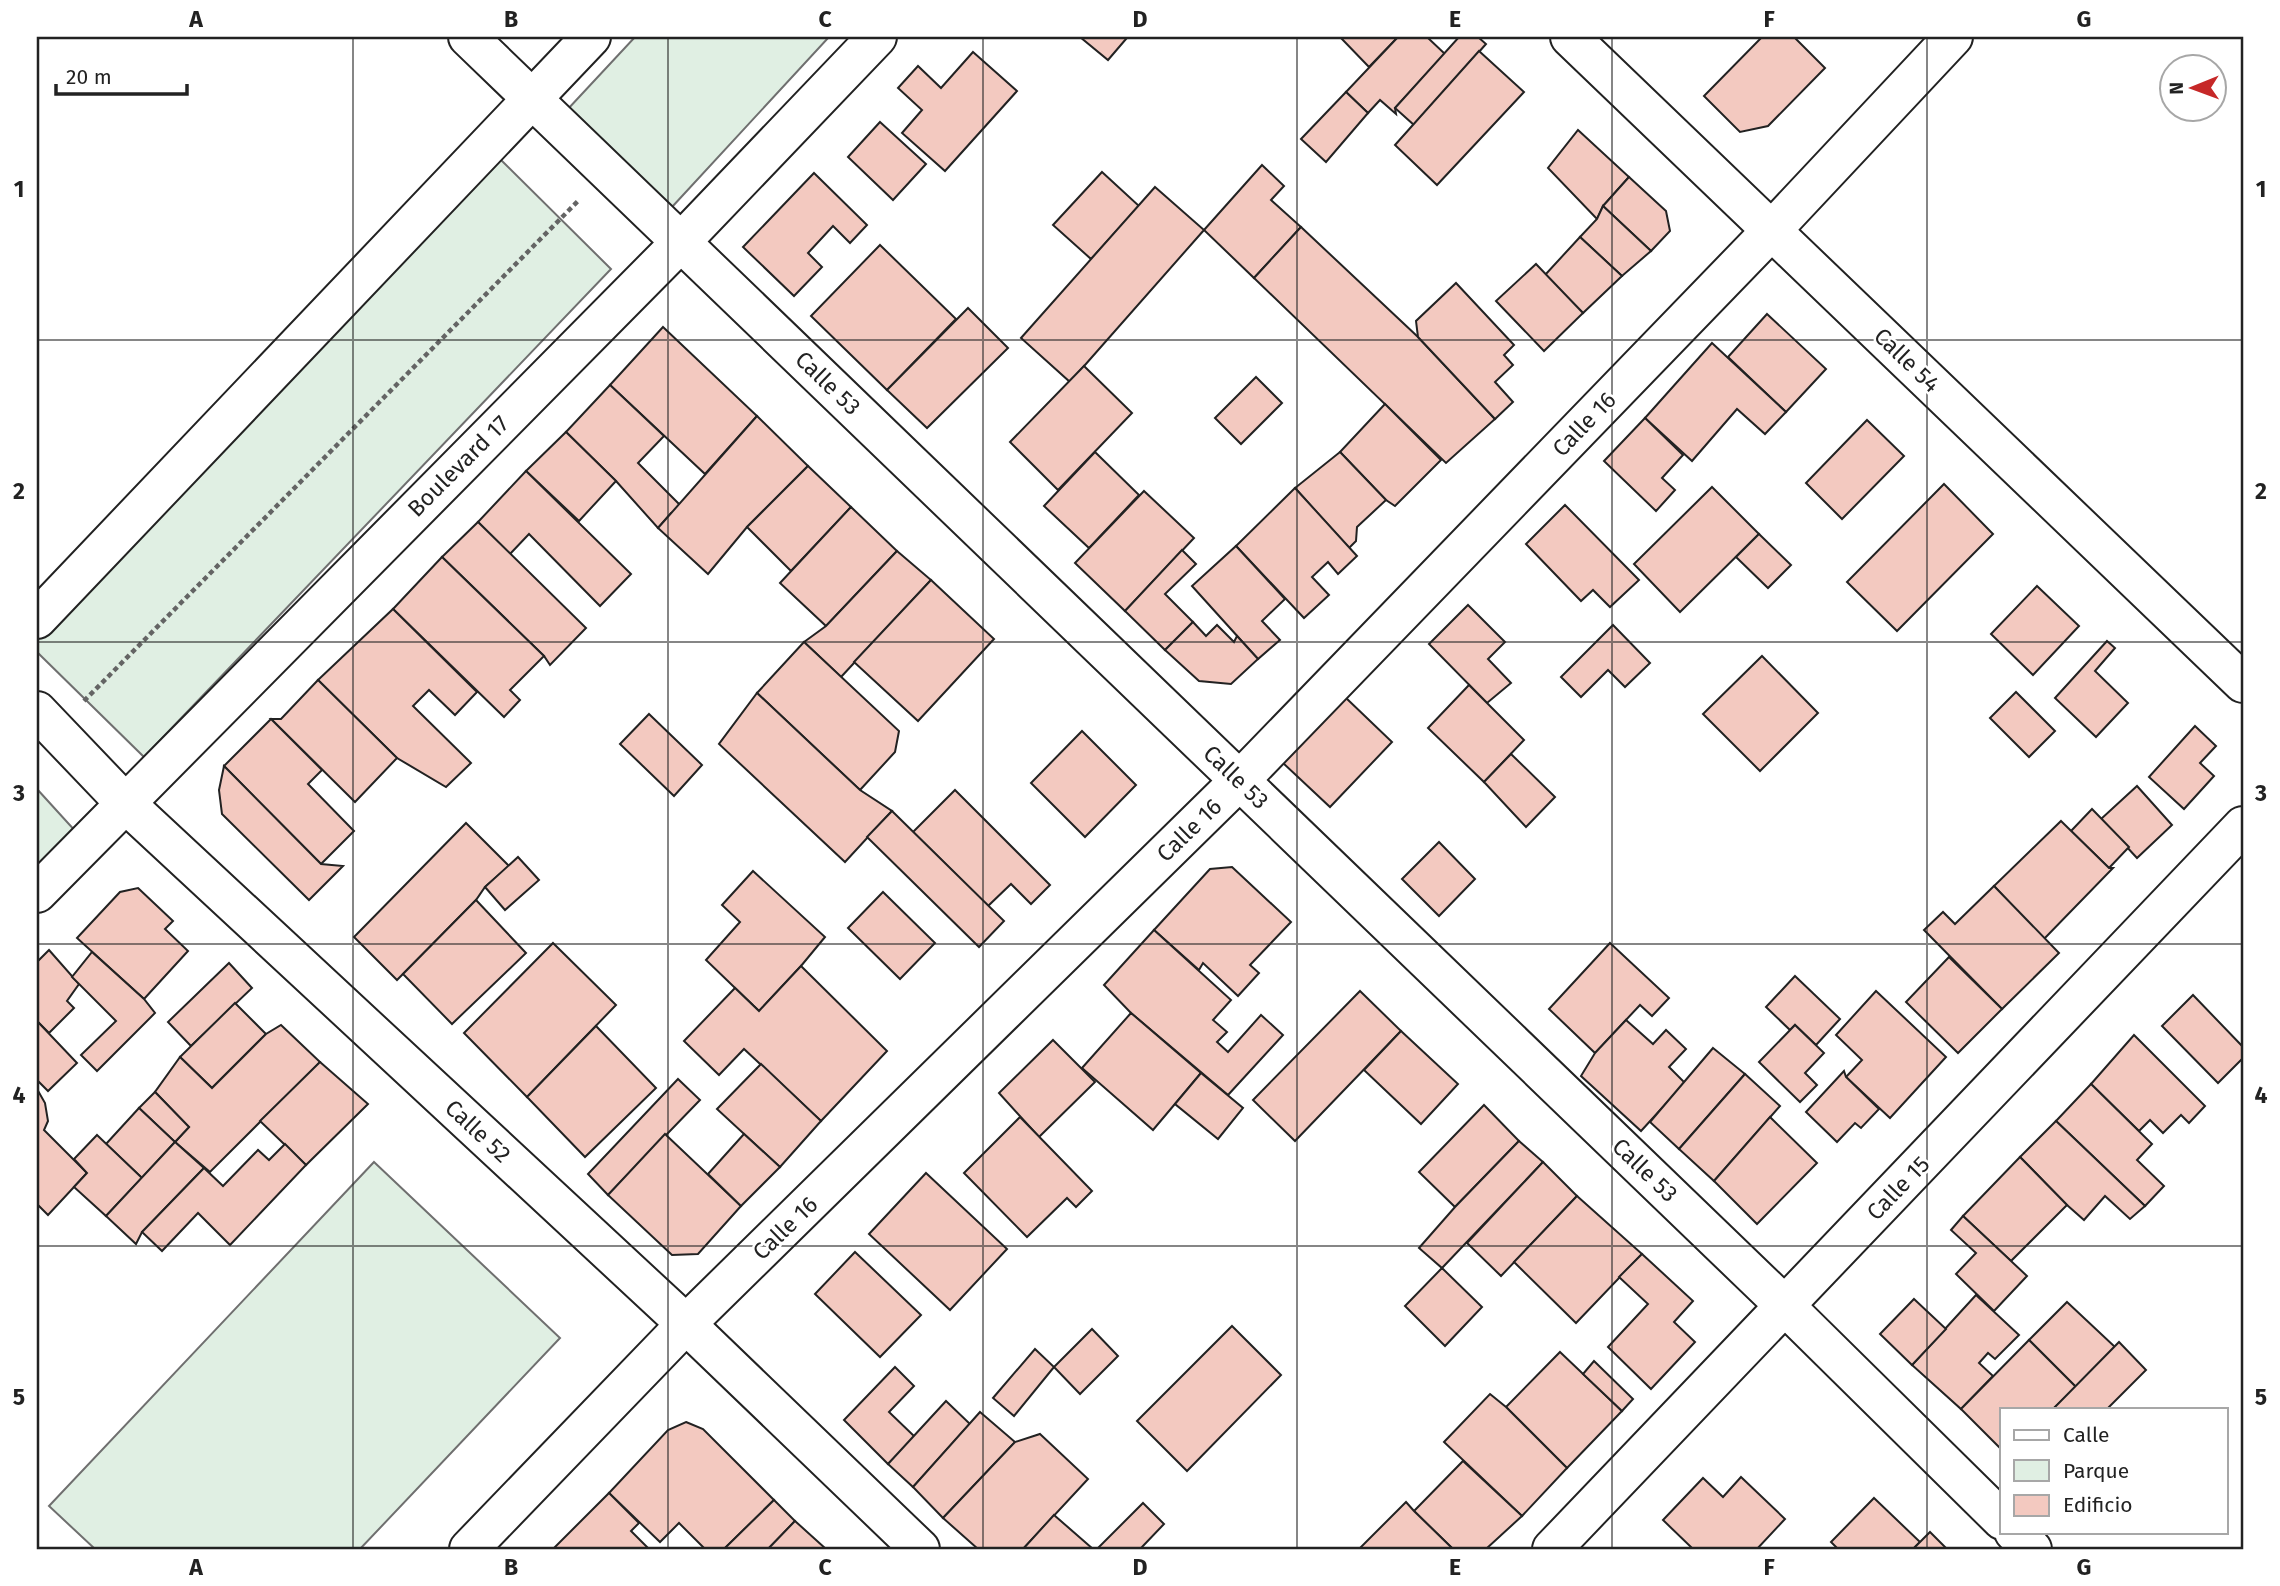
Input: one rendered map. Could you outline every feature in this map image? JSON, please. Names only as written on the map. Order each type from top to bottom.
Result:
[{"type":"street","name":"Calle 53","points":[[468,37],[1785,1306],[2000,1518]]},
{"type":"street","points":[[37,619],[591,37]]},
{"type":"street","name":"Boulevard 17","points":[[37,893],[124,802],[681,242],[877,37]]},
{"type":"street","name":"Calle 54","points":[[1570,37],[2243,683]]},
{"type":"street","name":"Calle 16","points":[[469,1549],[686,1324],[1240,780],[1772,230],[1953,37]]},
{"type":"street","name":"Calle 52","points":[[46,721],[124,802],[686,1324],[920,1549]]},
{"type":"street","name":"Calle 15","points":[[1552,1549],[2243,826]]},
{"type":"street","points":[[2016,1534],[2032,1549]]},
{"type":"path","points":[[46,721],[608,171]]},
{"type":"green space","points":[[635,37],[829,37],[672,207],[567,110]]},
{"type":"green space","points":[[500,159],[611,269],[144,757],[37,652],[37,632]]},
{"type":"green space","points":[[37,789],[78,834],[37,878]]},
{"type":"green space","points":[[374,1162],[560,1338],[360,1549],[95,1549],[49,1506]]},
{"type":"building","points":[[1080,37],[1124,37],[1126,39],[1108,60]]},
{"type":"building","points":[[1340,37],[1398,37],[1369,67]]},
{"type":"building","points":[[1398,37],[1427,37],[1445,54],[1395,108],[1396,114],[1380,100],[1368,113],[1346,92]]},
{"type":"building","points":[[1459,37],[1478,37],[1486,44],[1414,125],[1395,108]]},
{"type":"building","points":[[1762,37],[1794,37],[1825,68],[1768,126],[1740,132],[1704,96]]},
{"type":"building","points":[[1479,51],[1524,92],[1437,185],[1395,145]]},
{"type":"building","points":[[973,52],[1017,91],[945,171],[902,133],[922,110],[898,88],[918,66],[941,88]]},
{"type":"building","points":[[1346,92],[1368,113],[1326,162],[1301,139]]},
{"type":"building","points":[[880,122],[926,164],[893,200],[848,157]]},
{"type":"building","points":[[1578,130],[1629,177],[1603,206],[1597,219],[1548,168]]},
{"type":"building","points":[[1262,165],[1284,186],[1271,200],[1301,227],[1254,278],[1204,230]]},
{"type":"building","points":[[1102,172],[1139,206],[1091,259],[1053,225]]},
{"type":"building","points":[[814,173],[867,225],[850,243],[833,226],[808,253],[822,267],[794,296],[743,247]]},
{"type":"building","points":[[1629,177],[1666,211],[1670,231],[1651,251],[1603,206]]},
{"type":"building","points":[[1155,187],[1204,230],[1070,382],[1021,338]]},
{"type":"building","points":[[1603,206],[1651,251],[1622,276],[1580,237],[1597,219]]},
{"type":"building","points":[[1301,227],[1418,337],[1495,419],[1446,463],[1254,278]]},
{"type":"building","points":[[1580,237],[1622,276],[1583,313],[1545,275]]},
{"type":"building","points":[[880,245],[956,319],[887,390],[811,316]]},
{"type":"building","points":[[1536,264],[1583,313],[1544,351],[1496,301]]},
{"type":"building","points":[[1456,283],[1514,345],[1504,355],[1513,365],[1495,382],[1513,402],[1495,419],[1418,337],[1416,321]]},
{"type":"building","points":[[968,308],[1008,348],[927,428],[887,390]]},
{"type":"building","points":[[1767,314],[1826,369],[1786,412],[1728,357]]},
{"type":"building","points":[[663,327],[757,416],[705,474],[610,385]]},
{"type":"building","points":[[1712,343],[1786,412],[1765,434],[1737,409],[1692,461],[1645,418]]},
{"type":"building","points":[[1084,366],[1132,413],[1058,490],[1010,442]]},
{"type":"building","points":[[1256,377],[1282,403],[1241,444],[1215,418]]},
{"type":"building","points":[[610,385],[664,436],[638,463],[683,508],[671,513],[658,528],[616,481],[566,432]]},
{"type":"building","points":[[1385,404],[1441,460],[1395,506],[1340,452]]},
{"type":"building","points":[[757,416],[808,466],[747,527],[708,574],[658,528]]},
{"type":"building","points":[[1645,418],[1683,455],[1662,478],[1675,490],[1656,511],[1604,461]]},
{"type":"building","points":[[1867,420],[1904,456],[1842,519],[1806,483]]},
{"type":"building","points":[[566,432],[616,481],[579,521],[526,471]]},
{"type":"building","points":[[1095,452],[1139,495],[1089,548],[1044,506]]},
{"type":"building","points":[[1340,452],[1386,500],[1357,527],[1356,541],[1349,548],[1295,488]]},
{"type":"building","points":[[808,466],[851,507],[791,571],[747,527]]},
{"type":"building","points":[[526,471],[631,574],[600,606],[529,534],[510,554],[478,522]]},
{"type":"building","points":[[1944,484],[1993,534],[1897,631],[1847,582]]},
{"type":"building","points":[[1712,487],[1759,534],[1680,612],[1634,564]]},
{"type":"building","points":[[1295,488],[1357,556],[1338,574],[1328,562],[1312,577],[1329,595],[1304,618],[1236,546]]},
{"type":"building","points":[[1144,491],[1194,538],[1125,611],[1075,563]]},
{"type":"building","points":[[1565,505],[1639,580],[1610,607],[1593,590],[1581,601],[1526,544]]},
{"type":"building","points":[[851,507],[897,551],[826,626],[780,583]]},
{"type":"building","points":[[478,522],[586,628],[550,665],[544,656],[442,557]]},
{"type":"building","points":[[1759,534],[1791,565],[1768,588],[1736,557]]},
{"type":"building","points":[[1236,546],[1285,599],[1262,621],[1280,640],[1258,659],[1192,586]]},
{"type":"building","points":[[1182,550],[1196,564],[1165,594],[1193,622],[1165,650],[1125,611]]},
{"type":"building","points":[[897,551],[931,580],[841,677],[804,642],[826,626]]},
{"type":"building","points":[[442,557],[544,656],[510,690],[520,700],[504,717],[393,609]]},
{"type":"building","points":[[931,580],[994,639],[918,721],[854,662]]},
{"type":"building","points":[[2037,586],[2079,626],[2033,675],[1991,634]]},
{"type":"building","points":[[1468,605],[1505,642],[1488,659],[1511,683],[1487,703],[1429,644]]},
{"type":"building","points":[[393,609],[477,692],[455,715],[429,690],[413,706],[471,763],[446,787],[397,758],[318,680]]},
{"type":"building","points":[[1193,622],[1206,636],[1217,625],[1234,642],[1237,636],[1258,659],[1231,684],[1199,681],[1165,650]]},
{"type":"building","points":[[1613,625],[1650,663],[1625,687],[1608,670],[1581,697],[1561,677]]},
{"type":"building","points":[[2107,641],[2115,648],[2095,671],[2128,703],[2096,737],[2055,698]]},
{"type":"building","points":[[804,642],[899,731],[895,752],[860,790],[757,693]]},
{"type":"building","points":[[1762,656],[1818,713],[1760,771],[1703,714]]},
{"type":"building","points":[[318,680],[397,758],[355,802],[271,719],[281,719]]},
{"type":"building","points":[[1469,685],[1524,740],[1484,782],[1428,728]]},
{"type":"building","points":[[2016,692],[2055,731],[2029,757],[1990,718]]},
{"type":"building","points":[[757,693],[860,790],[892,811],[845,862],[719,744]]},
{"type":"building","points":[[1345,697],[1392,742],[1330,807],[1283,763]]},
{"type":"building","points":[[649,714],[702,765],[674,796],[620,744]]},
{"type":"building","points":[[271,719],[322,770],[308,784],[354,831],[321,864],[224,766]]},
{"type":"building","points":[[2195,726],[2216,746],[2200,763],[2214,776],[2184,809],[2149,777]]},
{"type":"building","points":[[1082,731],[1136,785],[1085,837],[1031,783]]},
{"type":"building","points":[[1511,754],[1555,797],[1526,827],[1484,782]]},
{"type":"building","points":[[224,766],[321,864],[343,866],[309,900],[222,814],[219,790]]},
{"type":"building","points":[[2137,786],[2172,825],[2137,858],[2101,819]]},
{"type":"building","points":[[955,790],[1050,885],[1031,904],[1011,884],[988,906],[913,832]]},
{"type":"building","points":[[2092,809],[2129,847],[2109,868],[2071,831]]},
{"type":"building","points":[[892,811],[1004,921],[979,947],[867,837]]},
{"type":"building","points":[[2061,821],[2109,868],[2113,868],[2043,940],[1994,886]]},
{"type":"building","points":[[466,823],[509,866],[485,887],[476,900],[397,980],[354,937]]},
{"type":"building","points":[[1439,842],[1475,879],[1439,916],[1402,879]]},
{"type":"building","points":[[518,857],[539,880],[505,910],[485,887]]},
{"type":"building","points":[[1232,867],[1291,922],[1250,965],[1259,973],[1238,996],[1203,963],[1199,970],[1154,930],[1210,869]]},
{"type":"building","points":[[753,871],[825,937],[759,1011],[706,960],[740,922],[722,905]]},
{"type":"building","points":[[1994,886],[2059,953],[2002,1009],[1924,930],[1943,912],[1955,924]]},
{"type":"building","points":[[138,888],[173,921],[165,929],[188,951],[144,999],[77,938],[120,892]]},
{"type":"building","points":[[883,892],[935,943],[900,979],[848,928]]},
{"type":"building","points":[[476,900],[526,953],[452,1024],[403,974]]},
{"type":"building","points":[[1154,930],[1231,1000],[1213,1020],[1227,1032],[1217,1042],[1228,1052],[1261,1015],[1283,1035],[1228,1095],[1131,1013],[1104,985]]},
{"type":"building","points":[[553,943],[616,1005],[527,1097],[464,1033]]},
{"type":"building","points":[[1610,943],[1669,998],[1652,1016],[1640,1005],[1595,1053],[1549,1009]]},
{"type":"building","points":[[49,950],[79,984],[67,1001],[74,1008],[49,1033],[37,1021],[37,962]]},
{"type":"building","points":[[92,952],[144,999],[155,1013],[97,1071],[81,1055],[116,1021],[72,977]]},
{"type":"building","points":[[1949,957],[2002,1009],[1958,1053],[1906,1002]]},
{"type":"building","points":[[229,963],[252,988],[191,1046],[168,1022]]},
{"type":"building","points":[[801,966],[887,1051],[821,1121],[744,1049],[719,1075],[684,1041],[735,988],[759,1011]]},
{"type":"building","points":[[1795,976],[1840,1019],[1816,1045],[1795,1025],[1790,1030],[1766,1007]]},
{"type":"building","points":[[1360,991],[1401,1031],[1295,1141],[1253,1100]]},
{"type":"building","points":[[1876,991],[1946,1057],[1890,1118],[1846,1077],[1862,1060],[1836,1035]]},
{"type":"building","points":[[2193,995],[2243,1047],[2243,1058],[2218,1083],[2162,1026]]},
{"type":"building","points":[[235,1003],[266,1034],[212,1088],[180,1057]]},
{"type":"building","points":[[1131,1013],[1201,1073],[1153,1130],[1082,1068]]},
{"type":"building","points":[[1626,1020],[1653,1044],[1666,1030],[1686,1049],[1669,1067],[1685,1083],[1641,1131],[1581,1076],[1595,1053]]},
{"type":"building","points":[[37,1021],[77,1063],[48,1091],[37,1080]]},
{"type":"building","points":[[281,1025],[320,1062],[210,1172],[175,1142],[189,1127],[155,1092],[180,1057],[212,1088],[266,1034]]},
{"type":"building","points":[[1795,1025],[1824,1053],[1805,1073],[1817,1085],[1800,1102],[1759,1062]]},
{"type":"building","points":[[596,1026],[656,1088],[585,1157],[527,1097]]},
{"type":"building","points":[[1401,1031],[1458,1084],[1421,1124],[1364,1070]]},
{"type":"building","points":[[2134,1035],[2205,1106],[2189,1123],[2181,1115],[2163,1133],[2150,1120],[2139,1131],[2091,1084]]},
{"type":"building","points":[[1053,1040],[1095,1082],[1039,1137],[999,1093]]},
{"type":"building","points":[[1713,1048],[1745,1074],[1679,1149],[1650,1122]]},
{"type":"building","points":[[320,1062],[368,1104],[306,1165],[260,1121]]},
{"type":"building","points":[[761,1064],[821,1121],[780,1167],[717,1109]]},
{"type":"building","points":[[1844,1071],[1846,1077],[1879,1109],[1861,1128],[1855,1123],[1837,1142],[1806,1112]]},
{"type":"building","points":[[1201,1073],[1243,1108],[1218,1139],[1175,1104]]},
{"type":"building","points":[[1745,1074],[1780,1106],[1714,1181],[1679,1149]]},
{"type":"building","points":[[678,1079],[700,1100],[608,1195],[588,1174]]},
{"type":"building","points":[[2091,1084],[2152,1144],[2137,1160],[2164,1186],[2145,1206],[2056,1121]]},
{"type":"building","points":[[37,1089],[45,1103],[48,1121],[44,1130],[87,1173],[48,1215],[37,1204]]},
{"type":"building","points":[[155,1092],[189,1127],[175,1142],[139,1108]]},
{"type":"building","points":[[1484,1105],[1519,1141],[1455,1207],[1419,1172]]},
{"type":"building","points":[[139,1108],[175,1142],[142,1178],[106,1144]]},
{"type":"building","points":[[1020,1117],[1092,1191],[1076,1207],[1067,1198],[1027,1237],[964,1173]]},
{"type":"building","points":[[1770,1117],[1817,1163],[1757,1224],[1714,1181]]},
{"type":"building","points":[[2056,1121],[2145,1206],[2130,1219],[2105,1196],[2084,1220],[2067,1205],[2020,1157]]},
{"type":"building","points":[[665,1134],[741,1206],[698,1254],[672,1255],[608,1195]]},
{"type":"building","points":[[744,1134],[780,1167],[741,1206],[708,1174]]},
{"type":"building","points":[[97,1135],[142,1178],[106,1216],[74,1187],[87,1173],[74,1159]]},
{"type":"building","points":[[1519,1141],[1543,1162],[1442,1268],[1419,1248]]},
{"type":"building","points":[[175,1142],[204,1168],[142,1232],[136,1244],[106,1216]]},
{"type":"building","points":[[285,1144],[306,1165],[230,1245],[198,1213],[162,1251],[142,1232],[204,1168],[223,1186],[258,1150],[269,1160]]},
{"type":"building","points":[[2020,1157],[2067,1205],[2011,1261],[1963,1216]]},
{"type":"building","points":[[1543,1162],[1577,1196],[1501,1276],[1467,1243]]},
{"type":"building","points":[[926,1173],[1007,1249],[950,1310],[869,1234]]},
{"type":"building","points":[[1577,1196],[1642,1254],[1576,1323],[1514,1262]]},
{"type":"building","points":[[1963,1216],[2027,1276],[1994,1311],[1956,1274],[1976,1253],[1951,1230]]},
{"type":"building","points":[[855,1252],[921,1315],[880,1357],[815,1294]]},
{"type":"building","points":[[1642,1254],[1693,1301],[1674,1322],[1695,1342],[1651,1389],[1608,1347],[1648,1304],[1619,1277]]},
{"type":"building","points":[[1442,1268],[1482,1307],[1445,1346],[1405,1306]]},
{"type":"building","points":[[1976,1295],[2019,1335],[1995,1359],[1988,1353],[1979,1363],[1993,1376],[1961,1409],[1912,1365]]},
{"type":"building","points":[[1914,1299],[1946,1329],[1912,1365],[1880,1334]]},
{"type":"building","points":[[2067,1302],[2115,1347],[2076,1387],[2029,1340]]},
{"type":"building","points":[[1232,1326],[1281,1375],[1187,1471],[1137,1421]]},
{"type":"building","points":[[1092,1329],[1118,1356],[1080,1394],[1054,1367]]},
{"type":"building","points":[[2029,1340],[2076,1387],[2054,1408],[2000,1408],[2000,1448],[1961,1409]]},
{"type":"building","points":[[2119,1342],[2146,1370],[2108,1408],[2054,1408]]},
{"type":"building","points":[[1035,1349],[1054,1367],[1014,1416],[993,1398]]},
{"type":"building","points":[[1560,1352],[1622,1411],[1567,1468],[1506,1407]]},
{"type":"building","points":[[1594,1361],[1633,1399],[1622,1411],[1583,1374]]},
{"type":"building","points":[[895,1367],[914,1386],[889,1412],[915,1437],[888,1464],[844,1420]]},
{"type":"building","points":[[1490,1394],[1567,1468],[1522,1516],[1444,1442]]},
{"type":"building","points":[[946,1401],[970,1424],[913,1487],[888,1464]]},
{"type":"building","points":[[980,1412],[1015,1442],[943,1518],[913,1487]]},
{"type":"building","points":[[686,1422],[703,1429],[774,1500],[724,1549],[705,1549],[679,1523],[660,1542],[609,1493],[668,1430]]},
{"type":"building","points":[[1040,1434],[1088,1479],[1023,1549],[978,1549],[943,1518],[1015,1442]]},
{"type":"building","points":[[1463,1461],[1522,1516],[1486,1549],[1453,1549],[1414,1511]]},
{"type":"building","points":[[1741,1477],[1785,1519],[1757,1549],[1693,1549],[1663,1520],[1703,1478],[1723,1497]]},
{"type":"building","points":[[609,1493],[639,1523],[631,1531],[649,1549],[553,1549]]},
{"type":"building","points":[[1874,1498],[1920,1542],[1913,1549],[1838,1549],[1831,1542]]},
{"type":"building","points":[[774,1500],[795,1521],[768,1549],[724,1549]]},
{"type":"building","points":[[1406,1502],[1414,1511],[1453,1549],[1360,1548]]},
{"type":"building","points":[[1143,1503],[1164,1524],[1140,1549],[1097,1549]]},
{"type":"building","points":[[1054,1515],[1093,1549],[1023,1549]]},
{"type":"building","points":[[795,1521],[826,1549],[768,1549]]},
{"type":"building","points":[[1930,1532],[1945,1547],[1913,1549]]}]
